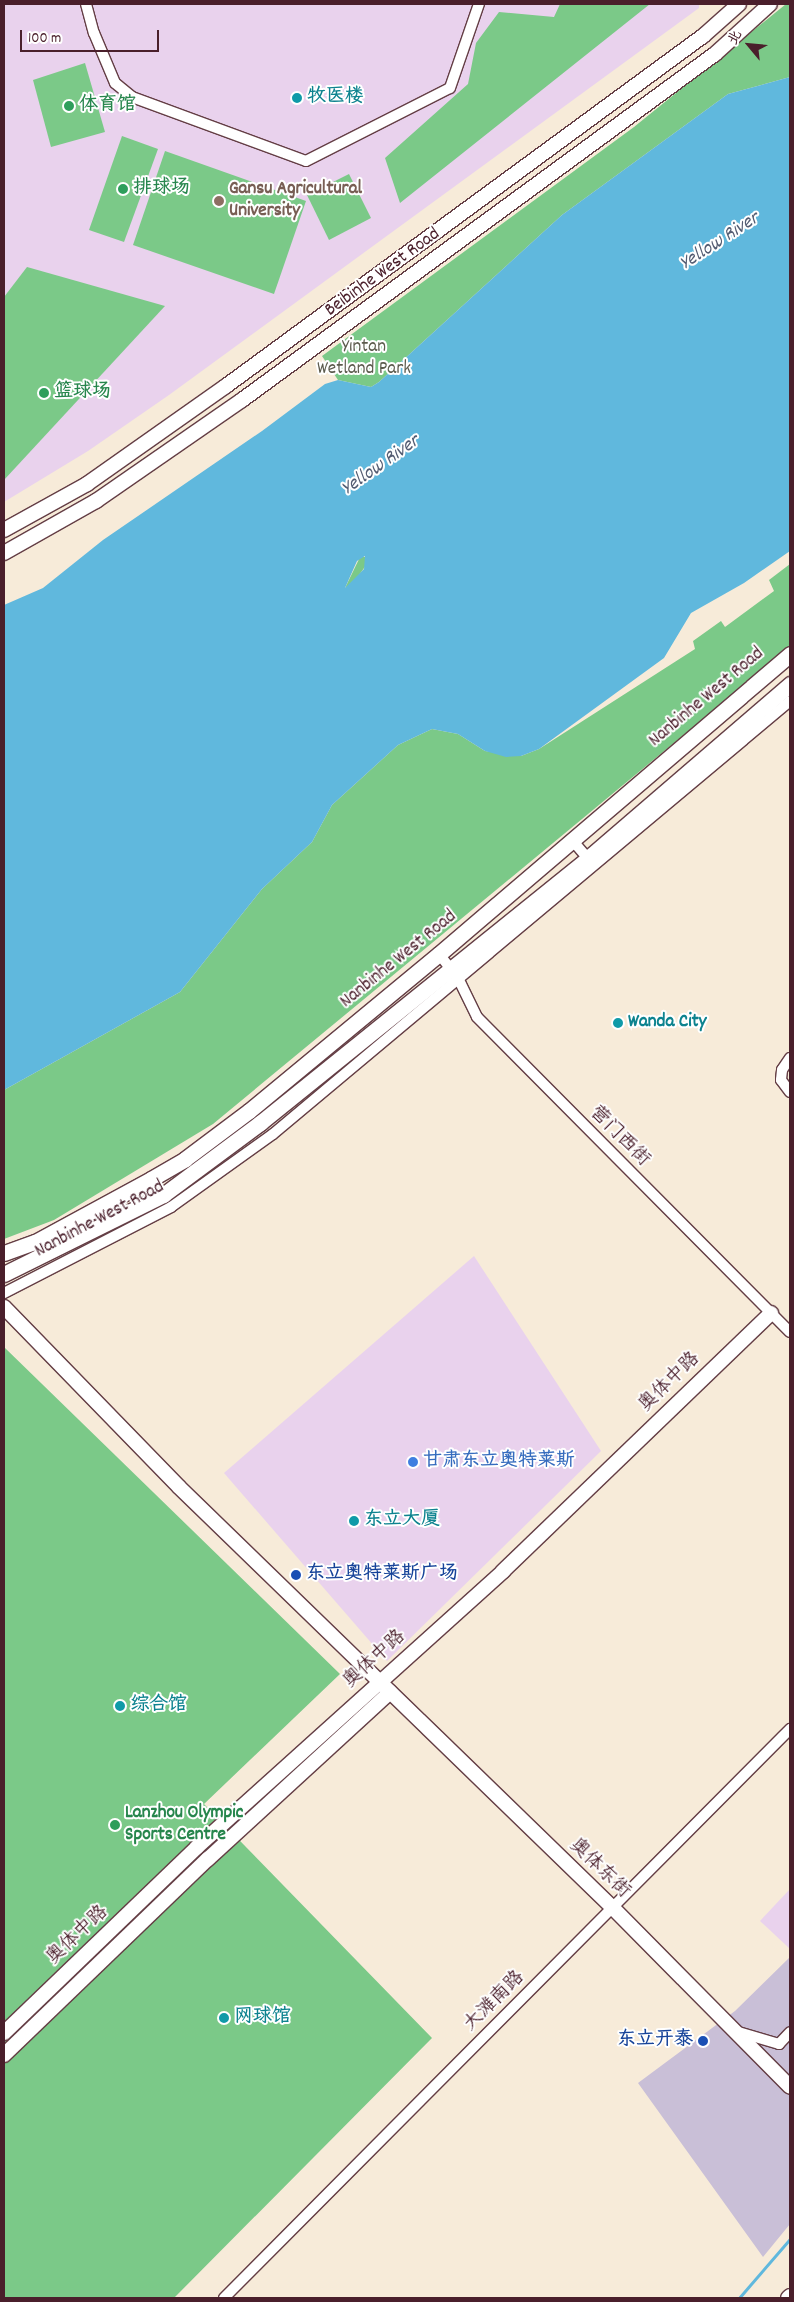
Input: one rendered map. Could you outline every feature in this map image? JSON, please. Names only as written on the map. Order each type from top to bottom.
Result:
[{"type":"highway","name":"Nanbinhe West Road","points":[[4,1253],[35,1242],[184,1159],[250,1111],[439,954],[790,654]]},
{"type":"highway","name":"Nanbinhe West Road","points":[[4,1274],[163,1195],[260,1123],[454,972],[590,861],[790,684]]},
{"type":"main road","name":"Beibinhe West Road","points":[[4,530],[87,484],[703,36],[740,4]]},
{"type":"main road","name":"Beibinhe West Road","points":[[4,553],[96,501],[323,340],[715,54],[770,4]]},
{"type":"main road","points":[[311,322],[323,340]]},
{"type":"main road","name":"奥体东街","points":[[4,1307],[179,1488],[614,1909],[732,2030],[790,2086]]},
{"type":"main road","name":"奥体中路","points":[[4,2033],[197,1848],[508,1566],[770,1312]]},
{"type":"main road","name":"奥体中路","points":[[4,2055],[208,1859],[390,1692]]},
{"type":"street","points":[[86,4],[94,33],[115,83],[132,98],[306,161],[450,88],[479,4]]},
{"type":"street","name":"Nanbinhe West Road","points":[[590,861],[790,701]]},
{"type":"street","points":[[572,840],[590,861]]},
{"type":"street","name":"营门西街","points":[[439,954],[454,972],[477,1017],[790,1332]]},
{"type":"street","name":"Nanbinhe West Road","points":[[4,1293],[103,1244],[196,1189],[332,1086],[454,972]]},
{"type":"street","points":[[790,1058],[782,1070],[781,1080],[790,1092]]},
{"type":"street","name":"大滩南路","points":[[224,2298],[614,1909],[790,1729]]},
{"type":"street","points":[[732,2030],[779,2044],[790,2032]]},
{"type":"shaded area","name":"Gansu Agricultural University","points":[[4,4],[699,4],[699,8],[169,395],[88,451],[4,502]]},
{"type":"shaded area","name":"甘肃东立奥特莱斯","points":[[474,1256],[601,1451],[387,1661],[224,1473]]},
{"type":"shaded area","points":[[790,1889],[790,1949],[760,1921]]},
{"type":"shaded area","points":[[790,1957],[790,2224],[763,2257],[638,2083],[735,2011]]},
{"type":"green space","points":[[560,4],[650,4],[400,203],[385,158],[468,84],[476,43],[499,12],[554,17]]},
{"type":"green space","name":"Yintan Wetland Park","points":[[786,4],[790,4],[790,77],[728,94],[562,215],[379,382],[371,387],[338,380],[322,356],[634,127]]},
{"type":"green space","name":"体育馆","points":[[85,63],[105,132],[51,147],[33,80]]},
{"type":"green space","name":"排球场","points":[[122,136],[158,149],[124,242],[89,230]]},
{"type":"green space","points":[[165,151],[306,201],[274,294],[133,245]]},
{"type":"green space","points":[[349,174],[371,218],[329,240],[307,195]]},
{"type":"green space","name":"篮球场","points":[[27,267],[165,306],[4,480],[4,297]]},
{"type":"green space","points":[[360,557],[365,557],[367,564],[354,582],[345,588]]},
{"type":"green space","points":[[790,564],[790,647],[213,1124],[54,1220],[4,1239],[4,1090],[180,992],[262,889],[312,842],[332,805],[398,745],[432,729],[458,734],[485,751],[521,756],[539,749],[695,649],[693,641],[721,621],[725,627],[774,591],[769,580]]},
{"type":"green space","name":"Lanzhou Olympic Sports Centre","points":[[4,1347],[340,1674],[204,1804],[432,2038],[174,2298],[4,2298]]},
{"type":"water","name":"Yellow River","points":[[790,77],[790,551],[744,583],[691,613],[664,658],[539,749],[521,756],[506,757],[485,751],[458,734],[432,729],[398,745],[332,805],[312,842],[262,889],[180,992],[4,1090],[4,605],[43,588],[103,540],[262,431],[325,384],[338,380],[371,387],[379,382],[562,215],[728,94]],"holes":[[[365,556],[364,569],[345,588],[357,561]]]},
{"type":"waterway","points":[[739,2298],[790,2239]]},
{"type":"place","name":"牧医楼","points":[[297,98]]},
{"type":"place","name":"体育馆","points":[[69,106]]},
{"type":"place","name":"排球场","points":[[123,189]]},
{"type":"place","name":"Gansu Agricultural University","points":[[219,201]]},
{"type":"place","name":"篮球场","points":[[44,393]]},
{"type":"place","name":"Wanda City","points":[[618,1023]]},
{"type":"place","name":"甘肃东立奥特莱斯","points":[[413,1462]]},
{"type":"place","name":"东立大厦","points":[[354,1521]]},
{"type":"place","name":"东立奥特莱斯广场","points":[[296,1575]]},
{"type":"place","name":"综合馆","points":[[120,1706]]},
{"type":"place","name":"Lanzhou Olympic Sports Centre","points":[[115,1825]]},
{"type":"place","name":"网球馆","points":[[224,2018]]},
{"type":"place","name":"东立开泰","points":[[703,2041]]}]
